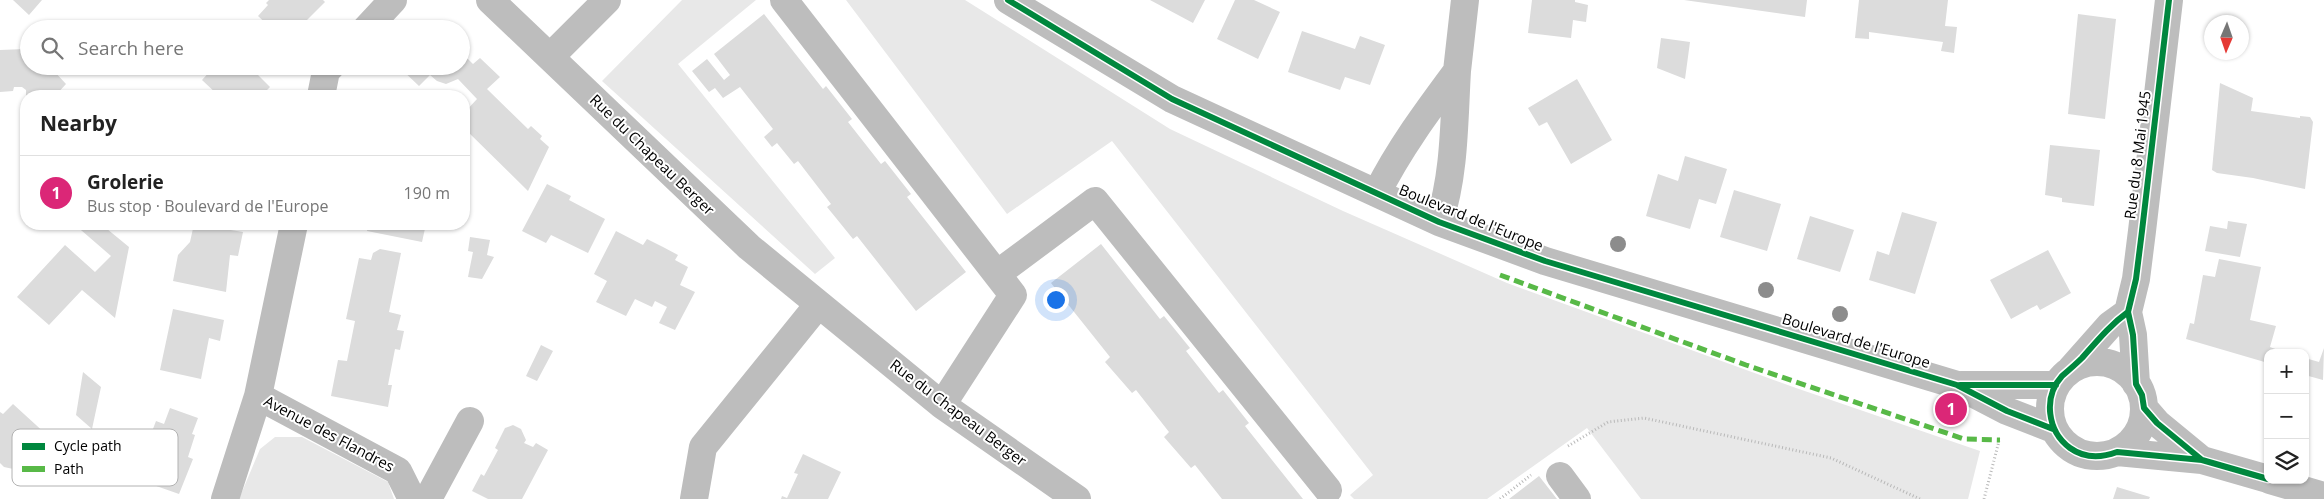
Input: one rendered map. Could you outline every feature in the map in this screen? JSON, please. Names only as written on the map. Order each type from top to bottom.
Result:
[{"type":"street","points":[[374,20],[393,0]]},
{"type":"street","name":"Rue du Chapeau Berger","points":[[490,0],[749,247],[942,405],[1068,496]]},
{"type":"street","points":[[550,57],[607,0]]},
{"type":"street","points":[[784,0],[1013,295],[942,405]]},
{"type":"street","name":"Boulevard de l'Europe","points":[[1008,0],[1172,99],[1440,222],[1545,262],[1957,385],[2007,412],[2053,429]]},
{"type":"street","points":[[1440,222],[1446,200],[1454,132],[1456,71],[1465,0]]},
{"type":"street","name":"Rue du 8 Mai 1945","points":[[2140,396],[2133,335],[2128,312],[2140,250],[2169,0]]},
{"type":"street","points":[[1377,193],[1389,169],[1421,119],[1456,71]]},
{"type":"street","points":[[322,90],[325,75]]},
{"type":"street","points":[[997,274],[1095,201],[1328,490]]},
{"type":"street","name":"Avenue des Flandres","points":[[225,499],[258,396],[293,230]]},
{"type":"street","points":[[694,499],[703,447],[818,305]]},
{"type":"street","points":[[2128,312],[2110,325],[2064,377],[2049,406],[2053,429],[2064,444],[2080,454],[2099,457],[2117,452],[2128,445],[2137,434],[2142,422],[2140,396]]},
{"type":"street","points":[[2064,377],[2094,362],[2118,367],[2157,423],[2202,460]]},
{"type":"street","name":"Boulevard de l'Europe","points":[[1957,385],[2064,377]]},
{"type":"street","name":"Avenue des Flandres","points":[[258,396],[398,471],[412,499]]},
{"type":"street","points":[[423,499],[429,497],[470,421]]},
{"type":"street","points":[[2117,452],[2202,460],[2264,479]]},
{"type":"street","points":[[1554,468],[1577,499]]},
{"type":"street","points":[[2283,484],[2324,496]]},
{"type":"path","points":[[1500,499],[1554,468],[1608,422],[1644,418],[1831,458],[1920,499]]},
{"type":"path","points":[[1984,499],[2001,436]]},
{"type":"shaded area","points":[[682,0],[756,0],[678,64],[835,258],[815,274],[602,81]]},
{"type":"shaded area","points":[[846,0],[965,0],[1170,129],[1343,211],[1507,283],[1796,388],[1980,451],[1968,499],[1641,499],[1587,428],[1487,499],[1354,499],[1350,495],[1373,475],[1112,141],[1007,214]]},
{"type":"shaded area","points":[[275,437],[302,437],[388,482],[394,499],[239,499],[260,449]]},
{"type":"building","points":[[13,0],[42,0],[29,15]]},
{"type":"building","points":[[269,0],[323,0],[325,2],[307,20],[262,20],[258,16],[268,5],[266,3]]},
{"type":"building","points":[[1150,0],[1205,0],[1193,23]]},
{"type":"building","points":[[1235,0],[1254,0],[1280,12],[1258,59],[1217,39]]},
{"type":"building","points":[[1532,0],[1575,0],[1575,2],[1588,5],[1586,22],[1573,20],[1571,38],[1528,33]]},
{"type":"building","points":[[1684,0],[1807,0],[1805,17]]},
{"type":"building","points":[[1859,0],[1948,0],[1945,26],[1957,27],[1954,53],[1941,51],[1943,42],[1869,32],[1869,39],[1855,38]]},
{"type":"building","points":[[764,14],[823,89],[826,86],[852,119],[848,122],[881,164],[885,161],[911,194],[907,197],[966,272],[916,311],[857,236],[853,239],[827,207],[831,204],[798,161],[794,164],[777,143],[772,147],[764,137],[773,129],[740,87],[723,98],[715,88],[709,92],[692,71],[707,59],[724,80],[730,75],[714,54]]},
{"type":"building","points":[[2078,14],[2116,19],[2105,119],[2068,114]]},
{"type":"building","points":[[1302,31],[1355,49],[1360,36],[1385,45],[1370,85],[1345,77],[1340,90],[1288,72]]},
{"type":"building","points":[[1661,38],[1690,42],[1685,79],[1657,68]]},
{"type":"building","points":[[20,49],[20,75],[58,75],[66,84],[60,90],[26,90],[22,87],[14,87],[13,91],[0,92],[0,50]]},
{"type":"building","points":[[480,58],[500,77],[487,89],[528,129],[531,126],[542,136],[540,139],[549,147],[528,191],[470,134],[470,107],[477,99],[470,90],[458,79],[446,84],[437,81],[430,75],[470,75],[470,61],[473,64]]},
{"type":"building","points":[[207,75],[258,75],[270,87],[267,90],[213,90],[202,80]]},
{"type":"building","points":[[407,75],[430,75],[419,86]]},
{"type":"building","points":[[1577,79],[1612,140],[1571,164],[1547,122],[1539,126],[1528,108]]},
{"type":"building","points":[[2220,83],[2253,98],[2251,111],[2300,118],[2300,116],[2310,117],[2313,122],[2305,189],[2253,178],[2217,173],[2212,170]]},
{"type":"building","points":[[2050,145],[2100,150],[2094,206],[2062,202],[2062,198],[2045,195]]},
{"type":"building","points":[[1685,156],[1727,169],[1716,204],[1699,199],[1690,229],[1646,216],[1658,174],[1678,181]]},
{"type":"building","points":[[547,184],[571,196],[569,200],[605,219],[588,253],[551,235],[546,243],[522,231]]},
{"type":"building","points":[[1734,190],[1781,204],[1767,251],[1720,237]]},
{"type":"building","points":[[1902,212],[1937,222],[1915,294],[1869,280],[1877,251],[1889,255]]},
{"type":"building","points":[[1810,216],[1854,230],[1840,272],[1797,259]]},
{"type":"building","points":[[2228,221],[2247,224],[2240,257],[2205,251],[2210,226],[2227,229]]},
{"type":"building","points":[[81,230],[108,230],[129,247],[115,318],[82,290],[49,325],[17,297],[65,245],[95,272],[111,256]]},
{"type":"building","points":[[193,230],[231,230],[243,232],[238,256],[230,255],[226,292],[173,281],[178,255],[190,242]]},
{"type":"building","points":[[367,230],[425,230],[422,242]]},
{"type":"building","points":[[616,231],[643,245],[647,239],[678,255],[675,260],[688,267],[680,285],[695,292],[675,330],[659,323],[667,307],[655,301],[652,307],[635,299],[626,316],[596,302],[607,281],[594,274]]},
{"type":"building","points":[[470,237],[490,240],[487,255],[494,257],[482,279],[468,277],[473,252],[468,251]]},
{"type":"building","points":[[1101,244],[1160,319],[1164,316],[1190,348],[1186,351],[1219,393],[1223,390],[1249,423],[1245,426],[1303,499],[1222,499],[1195,465],[1191,468],[1164,437],[1169,432],[1136,390],[1132,393],[1105,362],[1110,357],[1051,283]]},
{"type":"building","points":[[380,249],[401,253],[389,312],[401,315],[397,330],[404,331],[400,350],[395,349],[388,385],[392,385],[388,407],[331,396],[338,360],[347,361],[355,321],[346,319],[359,258],[371,260],[373,253]]},
{"type":"building","points":[[2048,250],[2071,293],[2040,310],[2037,305],[2011,319],[1990,280]]},
{"type":"building","points":[[2219,259],[2261,267],[2250,320],[2276,326],[2270,347],[2275,349],[2264,349],[2264,362],[2186,339],[2190,323],[2194,324],[2203,275],[2215,277]]},
{"type":"building","points":[[173,309],[224,320],[220,341],[209,338],[201,379],[160,370]]},
{"type":"building","points":[[541,345],[553,351],[537,381],[526,376]]},
{"type":"building","points":[[2324,348],[2323,380],[2309,376],[2309,359],[2319,362]]},
{"type":"building","points":[[83,372],[101,387],[92,429],[76,415]]},
{"type":"building","points":[[13,404],[40,429],[12,429],[12,469],[4,467],[0,463],[0,412],[3,414]]},
{"type":"building","points":[[170,408],[198,418],[192,434],[195,435],[188,457],[193,459],[179,494],[156,486],[178,486],[178,429],[153,429],[156,421],[164,424]]},
{"type":"building","points":[[513,425],[521,429],[526,440],[524,443],[533,447],[536,443],[548,450],[522,499],[488,499],[472,491],[481,474],[484,476],[498,450],[495,448],[505,428]]},
{"type":"building","points":[[803,454],[841,472],[828,499],[781,499],[782,496],[787,498],[798,474],[794,473]]},
{"type":"building","points":[[1539,476],[1557,499],[1509,499]]},
{"type":"building","points":[[2117,487],[2150,497],[2149,499],[2113,499]]},
{"type":"marked path","points":[[1500,275],[1746,365],[1964,439],[2000,440]]},
{"type":"cycle path","points":[[1008,0],[1172,99],[1439,222],[1545,261],[1957,385],[2007,411],[2053,429]]},
{"type":"cycle path","points":[[2169,0],[2136,279],[2128,312],[2133,335],[2136,384],[2142,395],[2144,408],[2157,423],[2202,460]]},
{"type":"cycle path","points":[[2128,312],[2109,328],[2056,384],[2052,394],[2050,414],[2056,433],[2062,441],[2081,454],[2099,456],[2117,452],[2202,460],[2264,478]]},
{"type":"cycle path","points":[[1960,385],[2056,385]]},
{"type":"place","name":"Grolerie","points":[[1951,409]]}]
